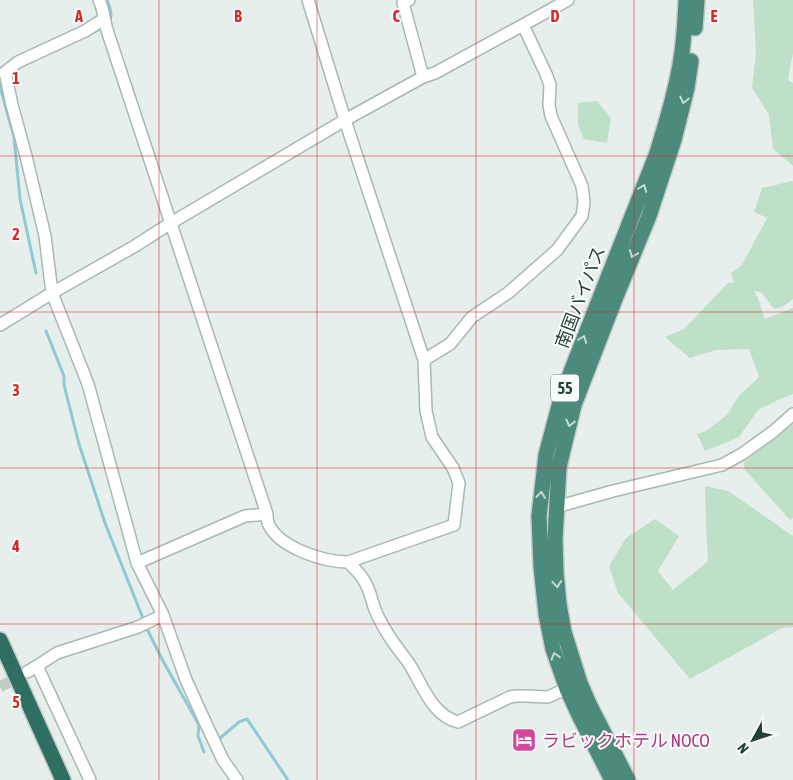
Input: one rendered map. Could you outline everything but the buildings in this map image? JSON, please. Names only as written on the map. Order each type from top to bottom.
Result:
[{"type":"highway","name":"南国バイパス","points":[[628,780],[590,706],[573,686],[553,649],[546,614],[541,566],[539,516],[546,455],[559,406],[659,144],[680,70],[686,19],[686,0]]},
{"type":"highway","name":"南国バイパス","points":[[612,780],[580,717],[559,604],[556,564],[556,507],[559,467],[574,405],[649,216],[674,140],[687,88],[697,0]]},
{"type":"highway","points":[[0,640],[63,780]]},
{"type":"street","points":[[100,0],[106,25],[267,514],[268,524],[278,538],[290,546],[336,562],[348,562],[454,525],[459,483],[453,468],[432,437],[426,411],[424,360],[345,120],[308,0]]},
{"type":"street","points":[[409,0],[403,4],[423,78]]},
{"type":"street","points":[[0,324],[135,246],[345,120],[523,26],[568,0]]},
{"type":"street","points":[[106,25],[85,30],[18,62],[5,72],[3,76],[26,156],[45,236],[52,293],[88,384],[137,564],[164,615],[189,688],[223,760],[237,780]]},
{"type":"street","points":[[424,360],[450,344],[472,317],[508,293],[557,250],[582,216],[584,202],[582,186],[551,116],[549,105],[550,84],[523,26]]},
{"type":"street","points":[[556,507],[722,464],[742,454],[774,431],[793,414]]},
{"type":"street","points":[[137,564],[245,516],[267,514]]},
{"type":"street","points":[[348,562],[363,578],[382,625],[409,664],[430,700],[450,720],[458,722],[516,696],[548,697],[573,686]]},
{"type":"street","points":[[27,672],[57,653],[138,626],[164,615]]},
{"type":"street","points":[[38,666],[90,780]]},
{"type":"green space","points":[[753,0],[793,0],[793,53],[788,80],[793,83],[793,166],[773,149],[769,115],[752,88],[756,53]]},
{"type":"green space","points":[[597,101],[611,118],[607,143],[584,139],[578,125],[578,103]]},
{"type":"green space","points":[[793,181],[793,299],[782,307],[774,309],[761,292],[754,291],[765,319],[793,308],[793,394],[758,410],[739,437],[705,451],[697,434],[706,431],[727,415],[738,397],[759,377],[749,349],[716,350],[690,358],[665,337],[684,329],[729,282],[734,283],[731,273],[742,265],[767,218],[754,212],[762,188]]},
{"type":"green space","points":[[793,424],[793,518],[790,520],[745,470],[744,462]]},
{"type":"green space","points":[[705,486],[728,491],[793,536],[793,627],[782,628],[690,679],[618,593],[609,566],[626,538],[655,519],[679,536],[658,571],[673,590],[708,561]]},
{"type":"waterway","points":[[107,0],[111,14],[109,22]]},
{"type":"waterway","points":[[88,35],[104,27]]},
{"type":"waterway","points":[[18,68],[35,60]]},
{"type":"waterway","points":[[2,82],[0,87],[14,137],[20,199],[36,273]]},
{"type":"waterway","points":[[46,331],[64,376],[64,385],[79,444],[105,523],[144,621]]},
{"type":"waterway","points":[[146,627],[199,725],[198,736],[204,752]]},
{"type":"waterway","points":[[219,739],[239,722],[247,719],[288,780]]},
{"type":"tunnel","points":[[0,687],[23,674]]},
{"type":"place","name":"ラビックホテル NOCO","points":[[524,740]]}]
